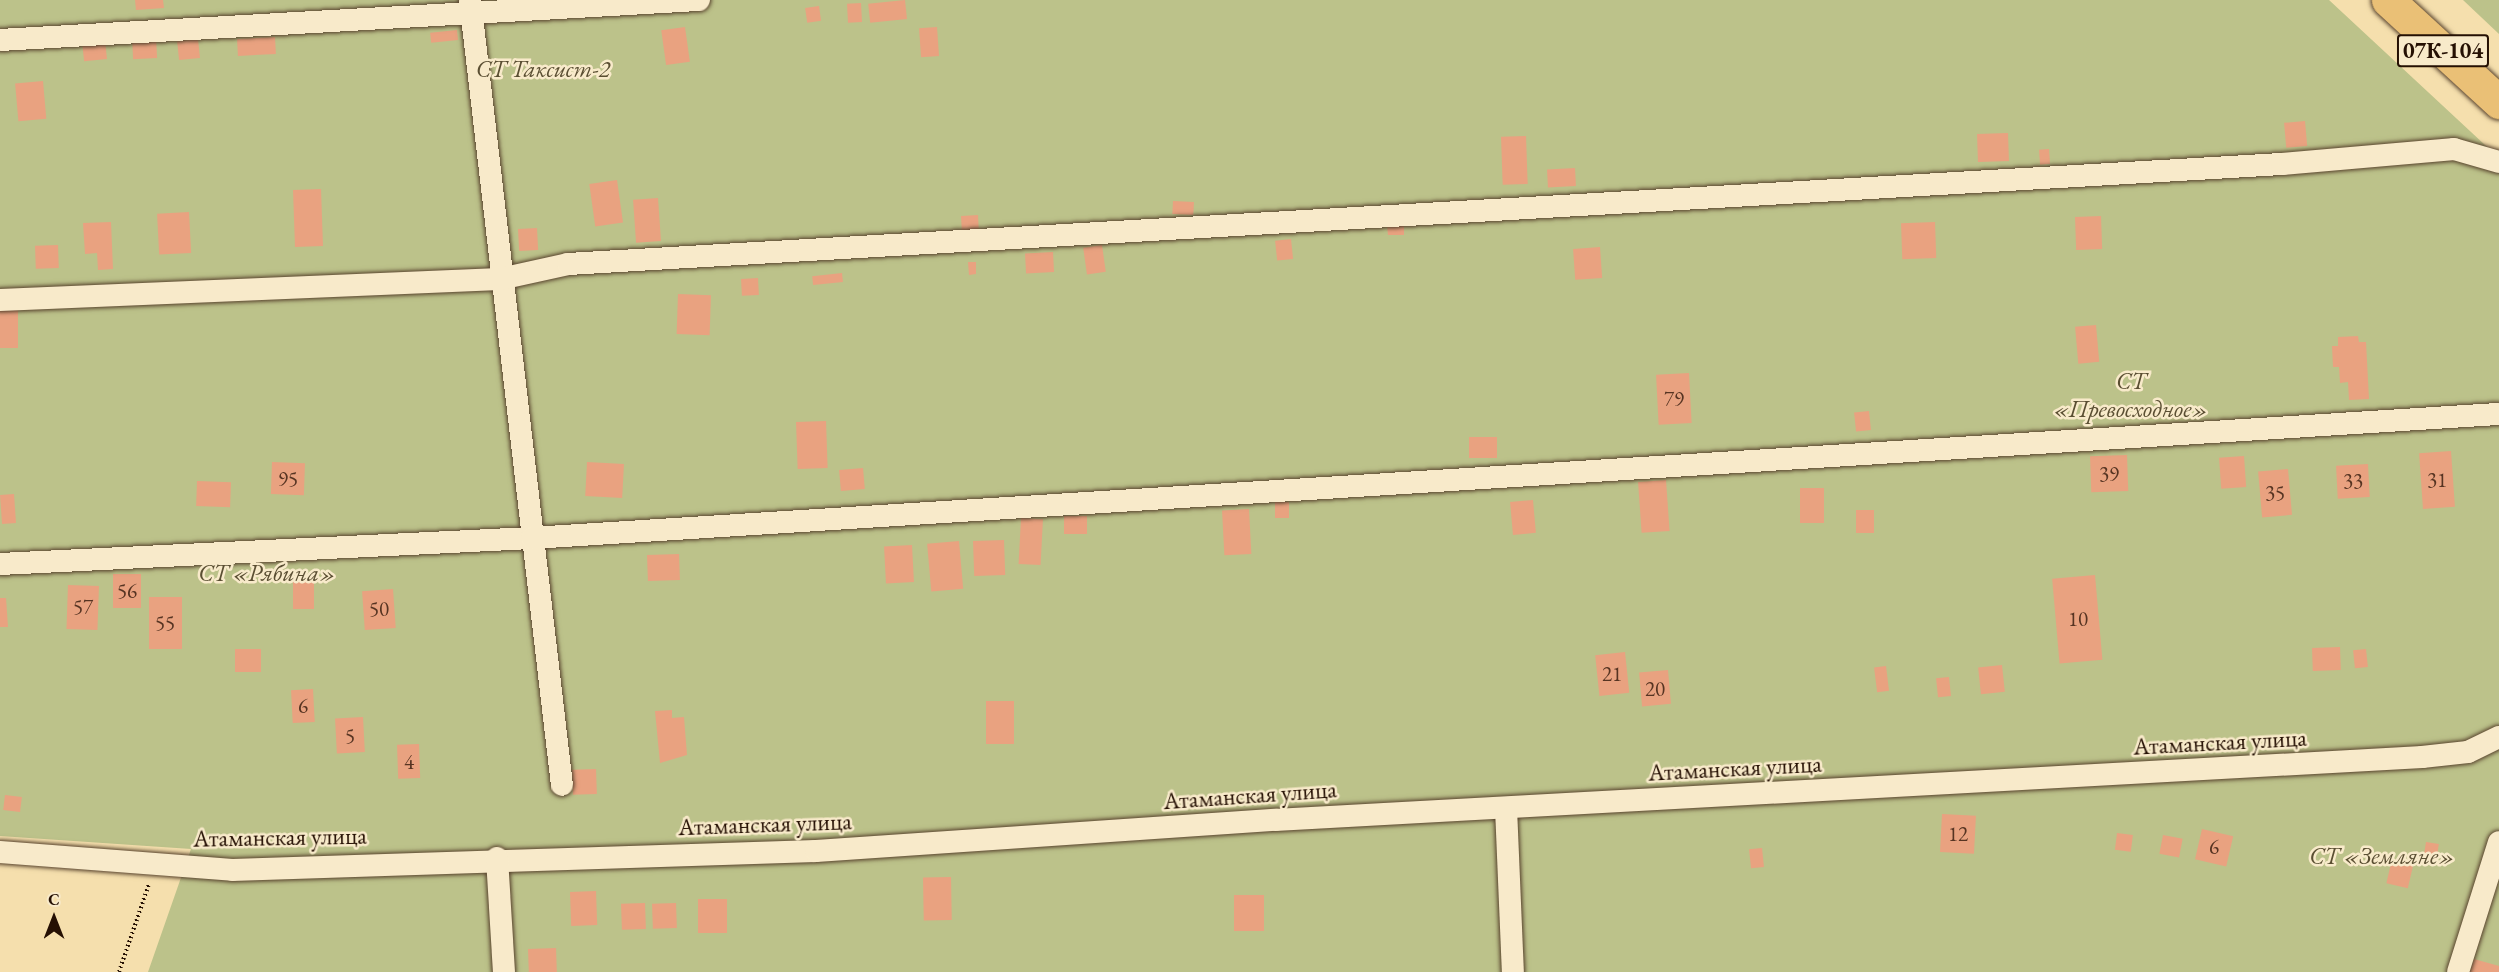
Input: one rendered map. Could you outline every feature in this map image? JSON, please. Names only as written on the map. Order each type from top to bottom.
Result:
[{"type":"highway","name":"07К-104","points":[[2388,0],[2499,102]]},
{"type":"street","points":[[0,40],[471,8],[699,0]]},
{"type":"street","points":[[471,8],[500,279],[562,785]]},
{"type":"street","points":[[0,300],[500,279],[568,264],[2270,164],[2454,149],[2499,162]]},
{"type":"street","points":[[0,564],[532,538],[2499,414]]},
{"type":"street","name":"Атаманская улица","points":[[0,852],[232,870],[497,858],[816,851],[1506,808],[2422,757],[2468,752],[2499,737]]},
{"type":"street","points":[[1506,808],[1513,972]]},
{"type":"street","points":[[2458,972],[2499,842]]},
{"type":"street","points":[[497,858],[504,972]]},
{"type":"path","points":[[119,972],[156,863]]},
{"type":"green space","points":[[0,0],[2329,0],[2499,158],[2499,972],[148,972],[191,849],[0,836]]},
{"type":"green space","points":[[2463,0],[2499,0],[2499,34]]},
{"type":"building","points":[[135,0],[163,0],[164,8],[136,10]]},
{"type":"building","points":[[905,0],[907,19],[870,23],[868,4]]},
{"type":"building","points":[[861,3],[862,22],[848,23],[847,4]]},
{"type":"building","points":[[819,6],[821,21],[807,23],[805,8]]},
{"type":"building","points":[[685,27],[690,62],[666,65],[661,30]]},
{"type":"building","points":[[937,27],[939,56],[921,57],[919,28]]},
{"type":"building","points":[[457,30],[458,40],[431,43],[430,33]]},
{"type":"building","points":[[156,37],[157,58],[133,59],[132,38]]},
{"type":"building","points":[[275,37],[276,54],[238,56],[237,39]]},
{"type":"building","points":[[198,39],[200,58],[179,60],[177,41]]},
{"type":"building","points":[[105,40],[107,59],[84,61],[82,42]]},
{"type":"building","points":[[43,81],[46,119],[18,121],[15,83]]},
{"type":"building","points":[[2305,121],[2307,146],[2286,148],[2284,123]]},
{"type":"building","points":[[2008,133],[2009,161],[1978,162],[1977,134]]},
{"type":"building","points":[[1526,136],[1528,184],[1503,185],[1501,137]]},
{"type":"building","points":[[2049,149],[2050,164],[2040,165],[2039,150]]},
{"type":"building","points":[[1575,168],[1576,186],[1548,187],[1547,169]]},
{"type":"building","points":[[617,180],[623,223],[595,226],[589,184]]},
{"type":"building","points":[[321,189],[323,246],[295,247],[293,190]]},
{"type":"building","points":[[658,198],[661,241],[636,243],[633,200]]},
{"type":"building","points":[[1173,201],[1194,202],[1193,215],[1172,214]]},
{"type":"building","points":[[189,212],[191,253],[159,255],[157,214]]},
{"type":"building","points":[[978,215],[979,233],[962,234],[961,216]]},
{"type":"building","points":[[2101,216],[2102,249],[2076,250],[2075,217]]},
{"type":"building","points":[[111,222],[113,269],[98,270],[97,253],[85,254],[83,223]]},
{"type":"building","points":[[1935,222],[1936,258],[1902,259],[1901,223]]},
{"type":"building","points":[[1404,225],[1404,235],[1388,235],[1387,226]]},
{"type":"building","points":[[537,228],[538,250],[519,251],[518,229]]},
{"type":"building","points":[[1291,239],[1293,259],[1277,261],[1275,241]]},
{"type":"building","points":[[58,245],[59,268],[36,269],[35,246]]},
{"type":"building","points":[[1102,245],[1106,272],[1087,274],[1083,248]]},
{"type":"building","points":[[1600,247],[1602,278],[1575,280],[1573,249]]},
{"type":"building","points":[[1053,252],[1054,272],[1026,273],[1025,253]]},
{"type":"building","points":[[968,262],[976,262],[976,274],[969,275]]},
{"type":"building","points":[[842,273],[843,282],[813,285],[812,276]]},
{"type":"building","points":[[758,278],[759,295],[742,296],[741,279]]},
{"type":"building","points":[[678,294],[711,295],[710,335],[677,334]]},
{"type":"building","points":[[0,310],[18,310],[18,348],[0,348]]},
{"type":"building","points":[[2096,325],[2099,362],[2078,364],[2075,327]]},
{"type":"building","points":[[2358,336],[2359,342],[2366,342],[2369,399],[2349,400],[2348,382],[2340,383],[2339,367],[2333,367],[2332,346],[2338,346],[2338,337]]},
{"type":"building","points":[[1689,373],[1692,423],[1659,425],[1656,375]]},
{"type":"building","points":[[1869,411],[1871,430],[1856,431],[1854,413]]},
{"type":"building","points":[[826,421],[828,468],[798,469],[796,422]]},
{"type":"building","points":[[1469,437],[1497,437],[1497,458],[1469,458]]},
{"type":"building","points":[[2451,451],[2455,507],[2423,509],[2419,453]]},
{"type":"building","points":[[2127,455],[2128,491],[2091,492],[2090,456]]},
{"type":"building","points":[[2244,456],[2246,487],[2221,489],[2219,458]]},
{"type":"building","points":[[272,462],[305,463],[304,495],[271,494]]},
{"type":"building","points":[[587,462],[624,464],[622,498],[585,496]]},
{"type":"building","points":[[2368,464],[2370,497],[2338,499],[2336,466]]},
{"type":"building","points":[[863,468],[865,489],[841,491],[839,470]]},
{"type":"building","points":[[2288,469],[2292,515],[2262,517],[2258,472]]},
{"type":"building","points":[[1666,480],[1670,531],[1642,533],[1638,482]]},
{"type":"building","points":[[197,481],[231,482],[230,507],[196,506]]},
{"type":"building","points":[[1800,488],[1824,488],[1824,523],[1800,523]]},
{"type":"building","points":[[14,494],[16,523],[2,524],[0,495]]},
{"type":"building","points":[[1533,500],[1536,533],[1513,535],[1510,502]]},
{"type":"building","points":[[1275,502],[1289,502],[1289,518],[1275,518]]},
{"type":"building","points":[[1249,509],[1251,554],[1224,555],[1222,510]]},
{"type":"building","points":[[1856,510],[1874,510],[1874,533],[1856,533]]},
{"type":"building","points":[[1064,516],[1087,516],[1087,534],[1064,534]]},
{"type":"building","points":[[1021,518],[1043,519],[1041,565],[1019,564]]},
{"type":"building","points":[[1004,540],[1005,575],[974,576],[973,541]]},
{"type":"building","points":[[959,541],[963,589],[931,592],[927,544]]},
{"type":"building","points":[[912,545],[914,582],[886,583],[884,546]]},
{"type":"building","points":[[679,554],[680,580],[648,581],[647,555]]},
{"type":"building","points":[[113,574],[141,574],[141,608],[113,608]]},
{"type":"building","points":[[2095,575],[2102,660],[2060,663],[2052,579]]},
{"type":"building","points":[[293,579],[314,579],[314,609],[293,609]]},
{"type":"building","points":[[68,585],[99,586],[97,630],[66,629]]},
{"type":"building","points":[[393,589],[396,628],[365,630],[362,591]]},
{"type":"building","points":[[149,597],[182,597],[182,649],[149,649]]},
{"type":"building","points":[[0,598],[6,598],[8,627],[0,627]]},
{"type":"building","points":[[2340,647],[2341,670],[2313,671],[2312,648]]},
{"type":"building","points":[[235,649],[261,649],[261,672],[235,672]]},
{"type":"building","points":[[2366,649],[2368,667],[2355,668],[2353,650]]},
{"type":"building","points":[[1625,652],[1629,693],[1599,696],[1595,655]]},
{"type":"building","points":[[2002,665],[2005,692],[1981,694],[1978,668]]},
{"type":"building","points":[[1886,666],[1889,691],[1877,692],[1874,667]]},
{"type":"building","points":[[1668,670],[1671,704],[1642,706],[1639,673]]},
{"type":"building","points":[[1949,677],[1951,696],[1938,697],[1936,678]]},
{"type":"building","points":[[313,689],[315,722],[293,723],[291,690]]},
{"type":"building","points":[[986,701],[1014,701],[1014,744],[986,744]]},
{"type":"building","points":[[672,710],[672,718],[684,717],[687,755],[660,763],[655,711]]},
{"type":"building","points":[[363,717],[365,752],[337,753],[335,718]]},
{"type":"building","points":[[419,744],[420,778],[398,779],[397,745]]},
{"type":"building","points":[[596,769],[597,794],[573,795],[572,770]]},
{"type":"building","points":[[5,795],[22,797],[20,812],[3,810]]},
{"type":"building","points":[[1942,814],[1976,816],[1974,854],[1940,852]]},
{"type":"building","points":[[2202,829],[2233,836],[2226,866],[2195,859]]},
{"type":"building","points":[[2117,833],[2133,835],[2131,852],[2115,850]]},
{"type":"building","points":[[2163,835],[2183,839],[2179,857],[2159,854]]},
{"type":"building","points":[[2426,842],[2439,844],[2436,862],[2423,860]]},
{"type":"building","points":[[1762,848],[1764,867],[1751,868],[1749,849]]},
{"type":"building","points":[[2392,859],[2413,864],[2408,888],[2386,883]]},
{"type":"building","points":[[923,877],[951,877],[952,920],[924,920]]},
{"type":"building","points":[[596,891],[597,925],[571,926],[570,892]]},
{"type":"building","points":[[1234,895],[1264,895],[1264,931],[1234,931]]},
{"type":"building","points":[[698,899],[727,899],[727,933],[698,933]]},
{"type":"building","points":[[645,903],[646,929],[622,930],[621,904]]},
{"type":"building","points":[[676,903],[677,928],[653,929],[652,904]]},
{"type":"building","points":[[556,948],[557,972],[529,972],[528,949]]},
{"type":"building","points":[[2474,959],[2499,966],[2499,972],[2470,972]]},
{"type":"park label","name":"СТ Таксист-2","points":[[543,69]]},
{"type":"park label","name":"СТ «Превосходное»","points":[[2131,395]]},
{"type":"park label","name":"СТ «Рябина»","points":[[267,573]]},
{"type":"park label","name":"СТ «Земляне»","points":[[2382,856]]}]
